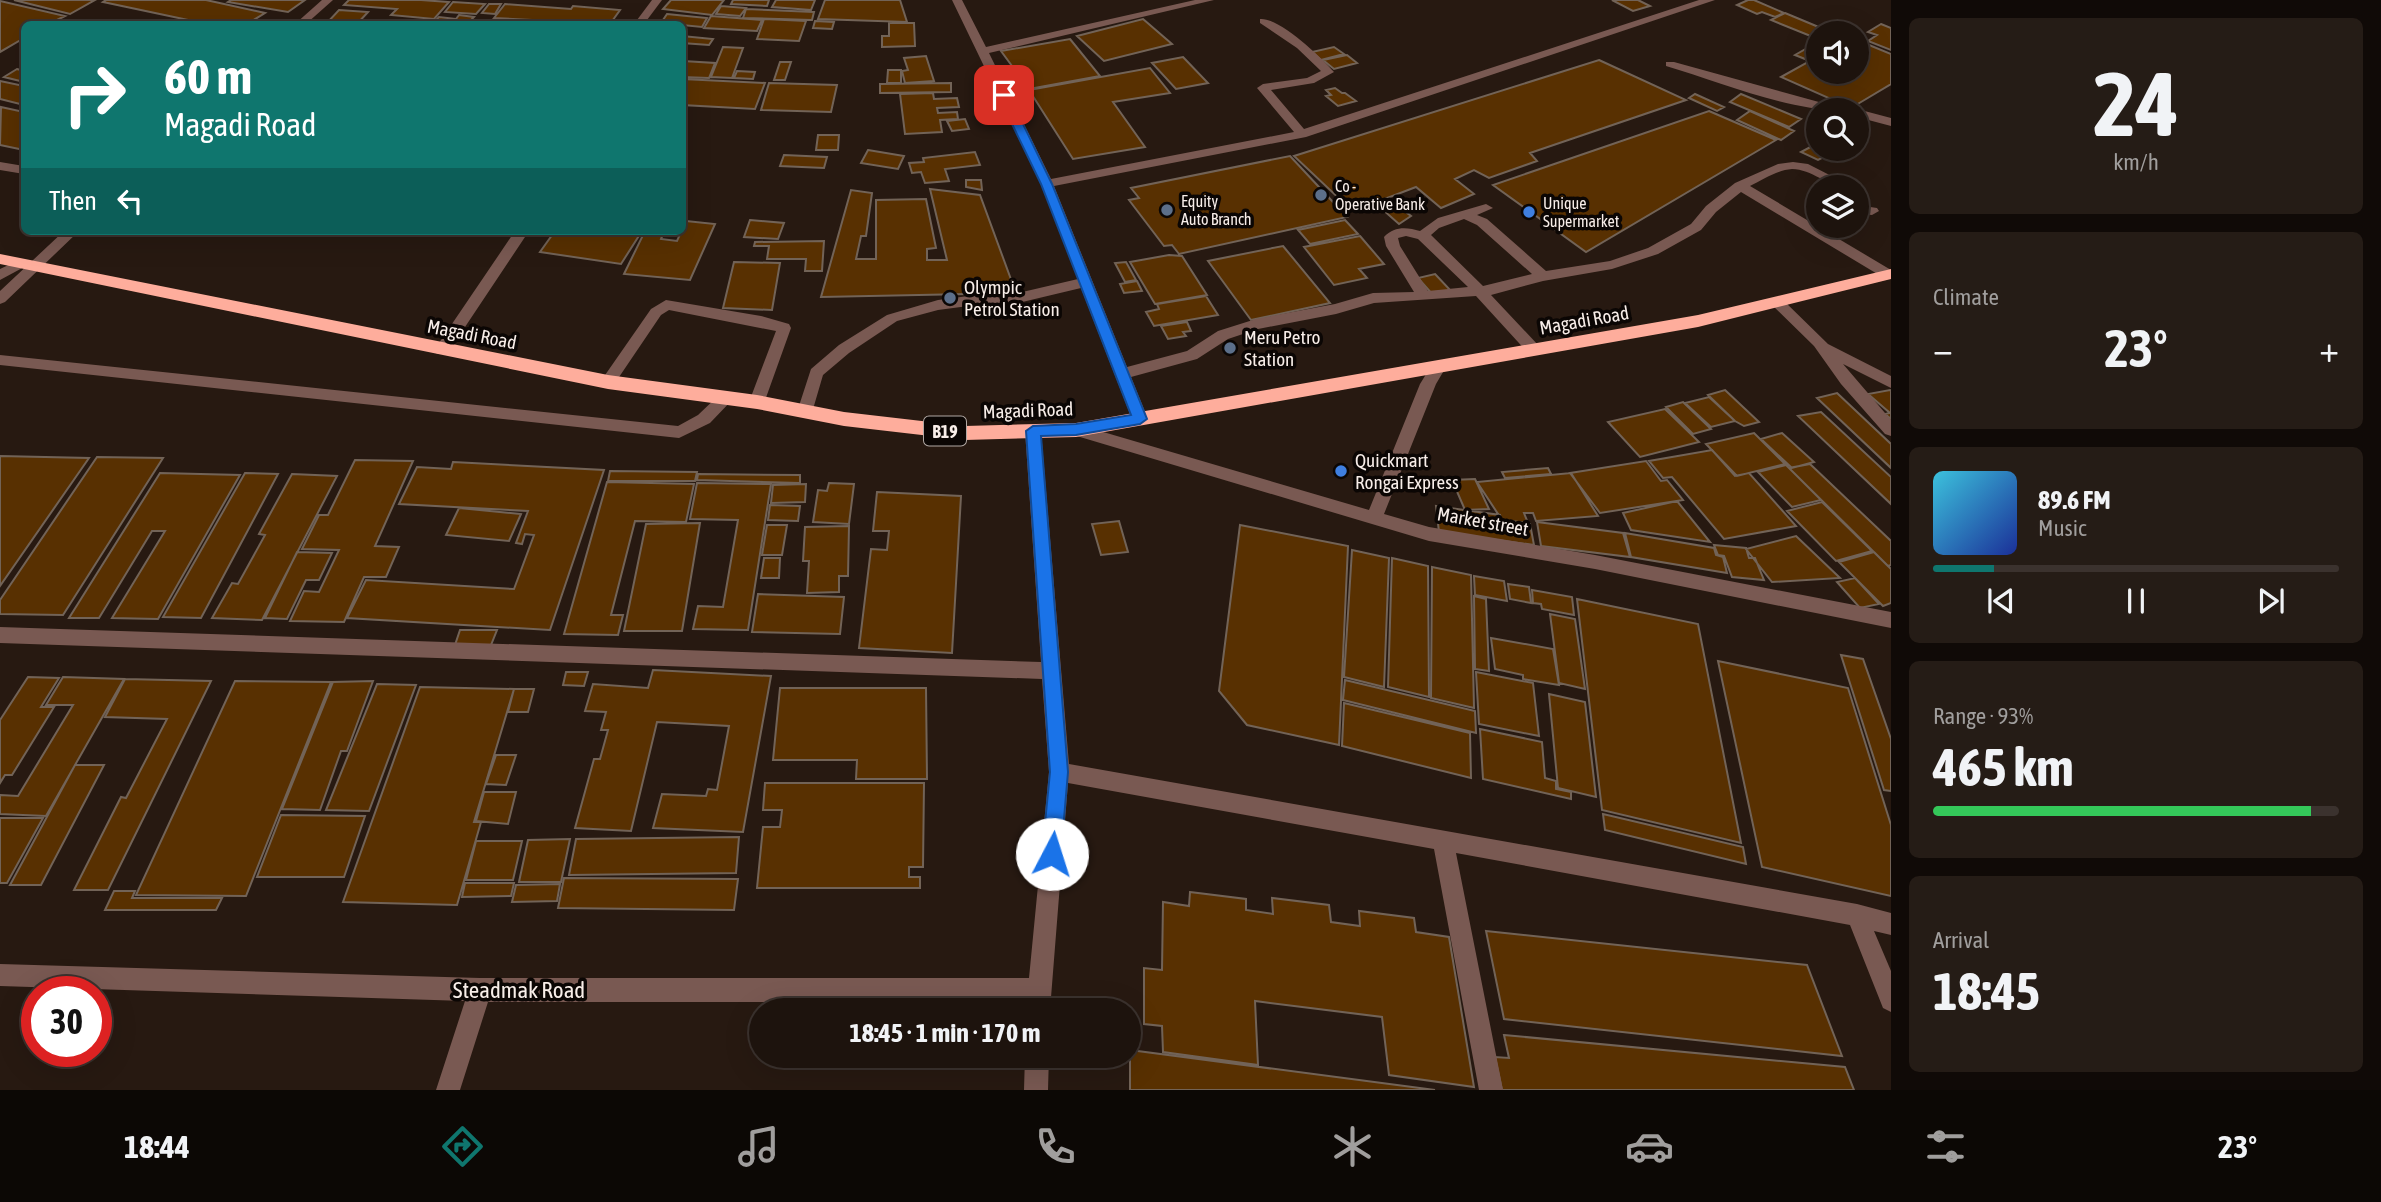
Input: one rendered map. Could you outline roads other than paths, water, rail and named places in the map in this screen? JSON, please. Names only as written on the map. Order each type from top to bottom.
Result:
[{"type":"highway","name":"Magadi Road","points":[[0,259],[608,382],[965,433],[1076,430],[1698,321],[1890,275]]},
{"type":"street","points":[[304,21],[328,0]]},
{"type":"street","points":[[641,21],[657,0]]},
{"type":"street","points":[[957,0],[1046,184],[1140,419]]},
{"type":"street","points":[[982,51],[1209,0]]},
{"type":"street","points":[[1046,184],[1302,134],[1710,0]]},
{"type":"street","points":[[1264,21],[1301,46],[1328,72],[1310,81],[1263,88],[1302,134]]},
{"type":"street","points":[[1670,64],[1806,103]]},
{"type":"street","points":[[1869,116],[1891,122]]},
{"type":"street","points":[[1122,374],[1192,355],[1223,335],[1256,324],[1336,309],[1373,298],[1480,291],[1543,276],[1612,265],[1653,251],[1696,227],[1711,209],[1740,186],[1775,168],[1799,164],[1822,175]]},
{"type":"street","points":[[0,166],[20,170]]},
{"type":"street","points":[[0,180],[20,170]]},
{"type":"street","points":[[1740,186],[1806,220]]},
{"type":"street","points":[[1423,236],[1426,230],[1440,223],[1486,208]]},
{"type":"street","points":[[1467,215],[1482,222],[1543,276]]},
{"type":"street","points":[[1424,296],[1393,246],[1391,237],[1397,232],[1411,232],[1423,236],[1480,291],[1534,350]]},
{"type":"street","points":[[0,299],[27,265],[67,235]]},
{"type":"street","points":[[442,350],[519,235]]},
{"type":"street","points":[[1835,238],[1890,275]]},
{"type":"street","points":[[0,275],[27,265]]},
{"type":"street","points":[[805,412],[816,373],[844,349],[892,317],[937,305],[976,300],[1004,301],[1086,282]]},
{"type":"street","points":[[1777,302],[1822,346],[1846,380],[1891,430]]},
{"type":"street","points":[[608,382],[656,312],[666,305],[761,321],[784,328],[757,402]]},
{"type":"street","points":[[1822,346],[1891,383]]},
{"type":"street","points":[[0,360],[678,432],[693,428],[706,419],[725,399]]},
{"type":"street","points":[[1374,518],[1428,384],[1438,367]]},
{"type":"street","name":"Market street","points":[[1076,430],[1429,534],[1595,562],[1891,620]]},
{"type":"street","points":[[1033,431],[1059,772],[1039,998]]},
{"type":"street","points":[[0,635],[1053,671]]},
{"type":"street","points":[[1059,772],[1857,915],[1891,924]]},
{"type":"street","points":[[1443,842],[1491,1090]]},
{"type":"street","points":[[1857,915],[1891,1000]]},
{"type":"street","name":"Steadmak Road","points":[[0,975],[481,990],[927,998]]},
{"type":"street","points":[[448,1090],[481,990]]},
{"type":"street","points":[[1036,1090],[1037,1068]]},
{"type":"place","name":"Co - Operative Bank","points":[[1321,195]]},
{"type":"place","name":"Equity Auto Branch","points":[[1167,210]]},
{"type":"place","name":"Unique Supermarket","points":[[1529,212]]},
{"type":"place","name":"Olympic Petrol Station","points":[[950,298]]},
{"type":"place","name":"Meru Petro Station","points":[[1230,348]]},
{"type":"place","name":"Quickmart Rongai Express","points":[[1341,471]]}]
